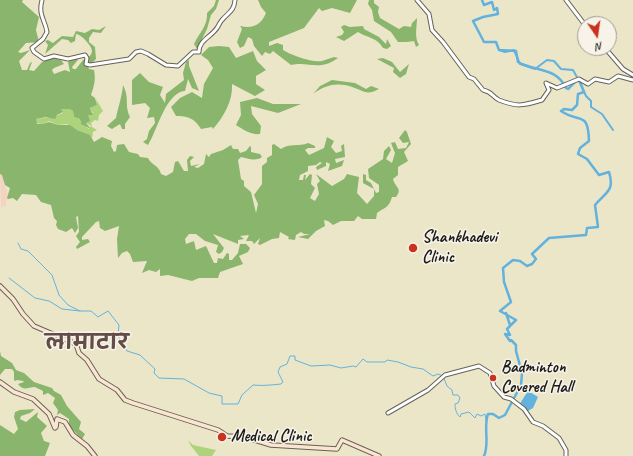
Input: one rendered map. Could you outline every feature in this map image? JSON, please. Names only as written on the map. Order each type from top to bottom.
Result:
[{"type":"main road","points":[[0,286],[13,299],[21,312],[34,326],[76,344],[78,352],[87,360],[99,379],[117,390],[125,400],[218,430],[223,434],[234,437],[245,437],[286,447],[337,450],[342,440],[379,456]]},
{"type":"main road","points":[[0,382],[14,392],[33,399],[48,414],[55,428],[56,420],[65,422],[73,435],[87,446],[95,456]]},
{"type":"street","points":[[42,0],[40,8],[42,21],[48,32],[32,50],[43,59],[54,56],[68,59],[85,55],[87,58],[86,64],[90,66],[129,59],[136,52],[141,51],[166,65],[179,66],[194,52],[199,52],[199,47],[202,42],[211,36],[222,20],[233,10],[235,0]]},
{"type":"street","points":[[416,0],[429,14],[433,32],[445,44],[470,77],[474,79],[483,90],[490,91],[498,100],[513,105],[543,100],[549,89],[545,84],[557,88],[579,79],[588,84],[595,79],[608,82],[618,76],[633,80]]},
{"type":"street","points":[[566,0],[578,16]]},
{"type":"street","points":[[612,56],[623,69],[633,75]]},
{"type":"street","points":[[388,413],[428,390],[443,377],[453,372],[479,366],[490,373],[494,386],[504,398],[511,399],[518,404],[526,410],[533,422],[543,426],[559,438],[566,450],[566,456]]},
{"type":"shaded area","points":[[0,173],[8,195],[5,207],[3,206],[1,209]]},
{"type":"green space","points":[[0,0],[23,0],[22,2],[39,17],[36,30],[39,42],[26,43],[18,52],[21,53],[30,50],[19,61],[22,70],[27,70],[32,62],[29,70],[34,71],[42,62],[53,58],[61,60],[64,64],[52,70],[54,74],[65,70],[70,72],[68,62],[76,58],[78,60],[72,67],[73,69],[76,69],[83,60],[89,57],[92,52],[92,49],[83,38],[76,34],[75,41],[71,43],[68,40],[62,39],[45,54],[48,45],[45,41],[48,40],[53,43],[62,36],[73,37],[76,31],[85,33],[92,29],[99,30],[106,26],[101,33],[93,32],[89,38],[89,42],[95,47],[96,59],[88,67],[89,69],[94,70],[95,77],[91,95],[95,98],[97,105],[90,108],[93,115],[88,115],[90,121],[86,123],[91,129],[81,124],[80,119],[74,117],[73,111],[69,109],[61,109],[63,112],[57,115],[55,119],[46,117],[36,119],[37,124],[49,122],[58,125],[70,125],[77,130],[90,135],[94,142],[102,137],[112,141],[111,146],[114,152],[116,151],[117,145],[124,144],[129,152],[138,154],[140,157],[148,158],[159,169],[161,174],[166,176],[173,172],[175,162],[178,161],[184,171],[188,171],[187,160],[190,156],[194,157],[190,161],[191,166],[200,164],[194,167],[198,168],[204,164],[206,154],[209,157],[211,154],[223,150],[231,145],[233,149],[238,149],[240,153],[246,151],[250,146],[251,152],[260,154],[262,157],[248,159],[241,157],[238,160],[241,179],[244,181],[244,186],[251,192],[256,213],[258,204],[254,195],[262,184],[262,166],[267,162],[267,158],[272,155],[272,145],[274,144],[281,149],[287,146],[308,143],[315,146],[315,148],[308,148],[305,150],[309,155],[324,148],[327,137],[334,141],[331,147],[336,153],[342,151],[341,146],[344,144],[345,157],[335,159],[336,163],[344,160],[342,166],[328,171],[330,164],[326,162],[326,166],[317,170],[316,167],[322,163],[320,162],[316,165],[308,166],[308,171],[300,175],[299,180],[303,180],[304,175],[306,175],[305,180],[310,174],[312,175],[311,184],[315,188],[310,198],[315,201],[319,194],[317,184],[320,181],[316,174],[332,186],[344,179],[347,174],[359,177],[357,193],[367,204],[374,196],[374,189],[376,193],[379,192],[379,185],[369,178],[368,169],[383,159],[384,151],[389,146],[391,150],[386,159],[392,163],[395,153],[391,143],[395,142],[398,149],[406,148],[409,142],[403,143],[399,138],[405,130],[411,144],[404,152],[408,161],[398,167],[398,175],[393,179],[399,192],[396,197],[392,197],[388,205],[377,213],[376,219],[362,219],[358,216],[354,221],[341,221],[333,225],[324,220],[325,226],[316,231],[308,239],[298,237],[310,234],[304,234],[301,232],[296,235],[295,240],[288,239],[289,237],[280,232],[279,238],[272,239],[260,245],[258,244],[260,238],[254,244],[252,241],[246,241],[249,235],[240,236],[244,239],[238,240],[238,244],[213,234],[224,248],[219,254],[216,252],[218,245],[205,241],[196,234],[189,234],[185,239],[186,244],[194,241],[196,250],[206,246],[214,263],[217,263],[218,258],[223,259],[227,253],[229,254],[229,260],[232,260],[238,253],[240,244],[246,244],[250,248],[248,252],[239,256],[243,264],[220,272],[218,278],[199,278],[192,281],[168,275],[160,276],[160,269],[156,272],[149,270],[142,273],[147,261],[133,262],[127,251],[122,253],[118,258],[117,239],[119,226],[105,231],[100,228],[99,221],[96,222],[82,237],[82,240],[88,239],[90,242],[77,249],[76,247],[80,242],[76,236],[79,232],[78,216],[76,217],[78,228],[75,233],[72,228],[66,232],[58,229],[56,225],[57,221],[54,218],[51,205],[41,202],[36,195],[22,194],[17,201],[13,198],[7,198],[10,188],[5,185],[2,175],[0,174]]},
{"type":"green space","points":[[216,0],[219,0],[216,9],[211,15],[207,29],[197,49],[194,44],[205,26],[207,13],[214,6]]},
{"type":"green space","points":[[258,0],[357,0],[350,13],[332,8],[322,11],[319,8],[304,28],[269,42],[269,46],[277,43],[283,45],[283,50],[308,60],[322,61],[334,57],[338,58],[331,62],[319,65],[291,65],[273,51],[270,54],[265,52],[262,56],[254,46],[252,39],[248,37],[244,46],[240,48],[237,42],[242,29],[240,26],[249,27],[256,25],[262,21],[266,13]]},
{"type":"green space","points":[[369,0],[374,0],[374,3],[379,7],[378,12],[380,18],[399,29],[404,26],[411,27],[412,23],[417,18],[416,35],[419,45],[416,47],[414,41],[398,42],[391,32],[374,21],[372,10],[368,4]]},
{"type":"green space","points":[[344,25],[350,27],[363,26],[364,29],[379,37],[386,44],[387,39],[391,46],[387,49],[383,48],[381,44],[375,40],[358,32],[344,41],[336,37],[342,35],[344,32],[341,27]]},
{"type":"green space","points":[[209,47],[229,47],[236,58],[253,51],[257,61],[266,70],[256,76],[256,84],[265,90],[255,96],[232,84],[231,96],[221,119],[213,129],[212,127],[201,129],[196,122],[190,118],[176,116],[171,107],[180,98],[192,92],[202,98],[204,84],[213,68],[208,60],[201,55]]},
{"type":"green space","points":[[383,58],[392,62],[400,72],[409,64],[406,74],[400,78],[393,72],[394,68],[377,59]]},
{"type":"green space","points":[[189,60],[189,66],[199,91],[192,88],[188,79],[185,91],[178,93],[167,105],[148,145],[143,142],[147,139],[149,131],[155,123],[154,117],[147,118],[150,108],[145,103],[132,105],[132,80],[140,73],[149,82],[163,87],[160,95],[165,103],[166,94],[184,80],[183,73],[186,62]]},
{"type":"green space","points":[[332,80],[355,83],[366,89],[371,86],[379,89],[366,92],[347,85],[331,85],[322,88],[313,94],[320,86]]},
{"type":"green space","points":[[123,85],[130,117],[125,124],[125,129],[122,129],[120,124],[112,129],[107,126],[116,118]]},
{"type":"green space","points":[[257,98],[273,104],[301,104],[278,113],[251,106],[252,114],[261,126],[260,134],[254,134],[236,125],[241,115],[240,102]]},
{"type":"green space","points":[[96,99],[103,111],[99,115],[98,121],[95,120],[91,123],[92,127],[97,130],[93,132],[92,139],[91,136],[67,124],[58,125],[49,121],[42,124],[36,123],[36,119],[56,116],[63,113],[61,109],[69,109],[73,111],[74,117],[80,119],[80,122],[89,129],[91,126],[86,123],[88,115],[93,113],[90,108],[97,105]]},
{"type":"green space","points":[[363,174],[366,175],[366,180],[371,183],[374,189],[363,183]]},
{"type":"green space","points":[[0,351],[1,356],[12,363],[16,370],[24,373],[34,382],[52,388],[61,395],[67,406],[81,422],[79,429],[85,434],[82,439],[69,426],[69,419],[60,413],[57,415],[58,410],[53,403],[55,398],[48,393],[43,395],[43,391],[35,387],[22,388],[18,384],[24,382],[14,380],[14,372],[12,369],[5,369],[0,375]]},
{"type":"green space","points":[[35,409],[30,413],[21,416],[20,419],[26,422],[38,412],[37,417],[47,426],[41,433],[44,441],[50,443],[45,456],[0,456],[0,425],[14,434],[18,429],[14,417],[15,412],[20,410]]},
{"type":"green space","points":[[188,440],[193,445],[216,450],[212,456],[199,456]]},
{"type":"water","points":[[528,391],[538,397],[533,408],[528,411],[519,405]]},
{"type":"waterway","points":[[482,0],[484,5],[492,2],[494,10],[497,8],[498,14],[473,21],[484,42],[496,42],[499,50],[516,51],[518,62],[557,76],[568,89],[579,80],[584,92],[578,94],[577,105],[572,110],[564,109],[561,111],[585,121],[589,141],[580,148],[578,154],[587,159],[599,175],[609,172],[611,178],[608,191],[595,205],[598,227],[587,228],[586,235],[549,238],[532,254],[536,259],[532,264],[527,266],[520,261],[513,260],[503,268],[504,282],[511,302],[500,311],[516,320],[507,329],[510,335],[505,334],[510,341],[511,340],[516,345],[516,351],[522,373],[521,385],[505,415],[499,418],[493,414],[488,414],[486,424],[486,451],[484,456]]},
{"type":"waterway","points":[[499,50],[505,52],[514,50],[520,64],[535,69],[547,60],[554,61],[561,69],[573,70],[578,79]]},
{"type":"waterway","points":[[579,80],[586,96],[591,101],[591,107],[602,114],[613,130]]},
{"type":"waterway","points":[[18,243],[21,249],[28,251],[52,275],[59,295],[68,305],[80,311],[91,311],[98,317],[108,311],[119,325],[118,336],[127,351],[140,355],[155,369],[154,373],[159,378],[184,379],[209,393],[222,396],[222,404],[238,404],[242,395],[253,385],[281,384],[283,382],[278,372],[280,367],[287,364],[290,356],[295,356],[295,360],[311,366],[330,365],[341,368],[356,367],[363,359],[367,362],[385,362],[387,360],[423,369],[433,376],[438,374],[443,376],[447,386],[452,390],[453,395],[458,395],[460,398],[458,403],[455,404],[456,411],[459,416],[460,417],[461,414],[469,412],[475,418],[477,414],[481,416],[485,414],[486,420]]},
{"type":"waterway","points":[[9,278],[35,298],[49,301],[62,309],[80,311]]},
{"type":"waterway","points":[[506,313],[510,325]]},
{"type":"place","name":"Shankhadevi Clinic","points":[[413,248]]},
{"type":"place","name":"Badminton Covered Hall","points":[[493,378]]},
{"type":"place","name":"Medical Clinic","points":[[222,437]]},
{"type":"district","name":"लामाटार","points":[[87,343]]}]
